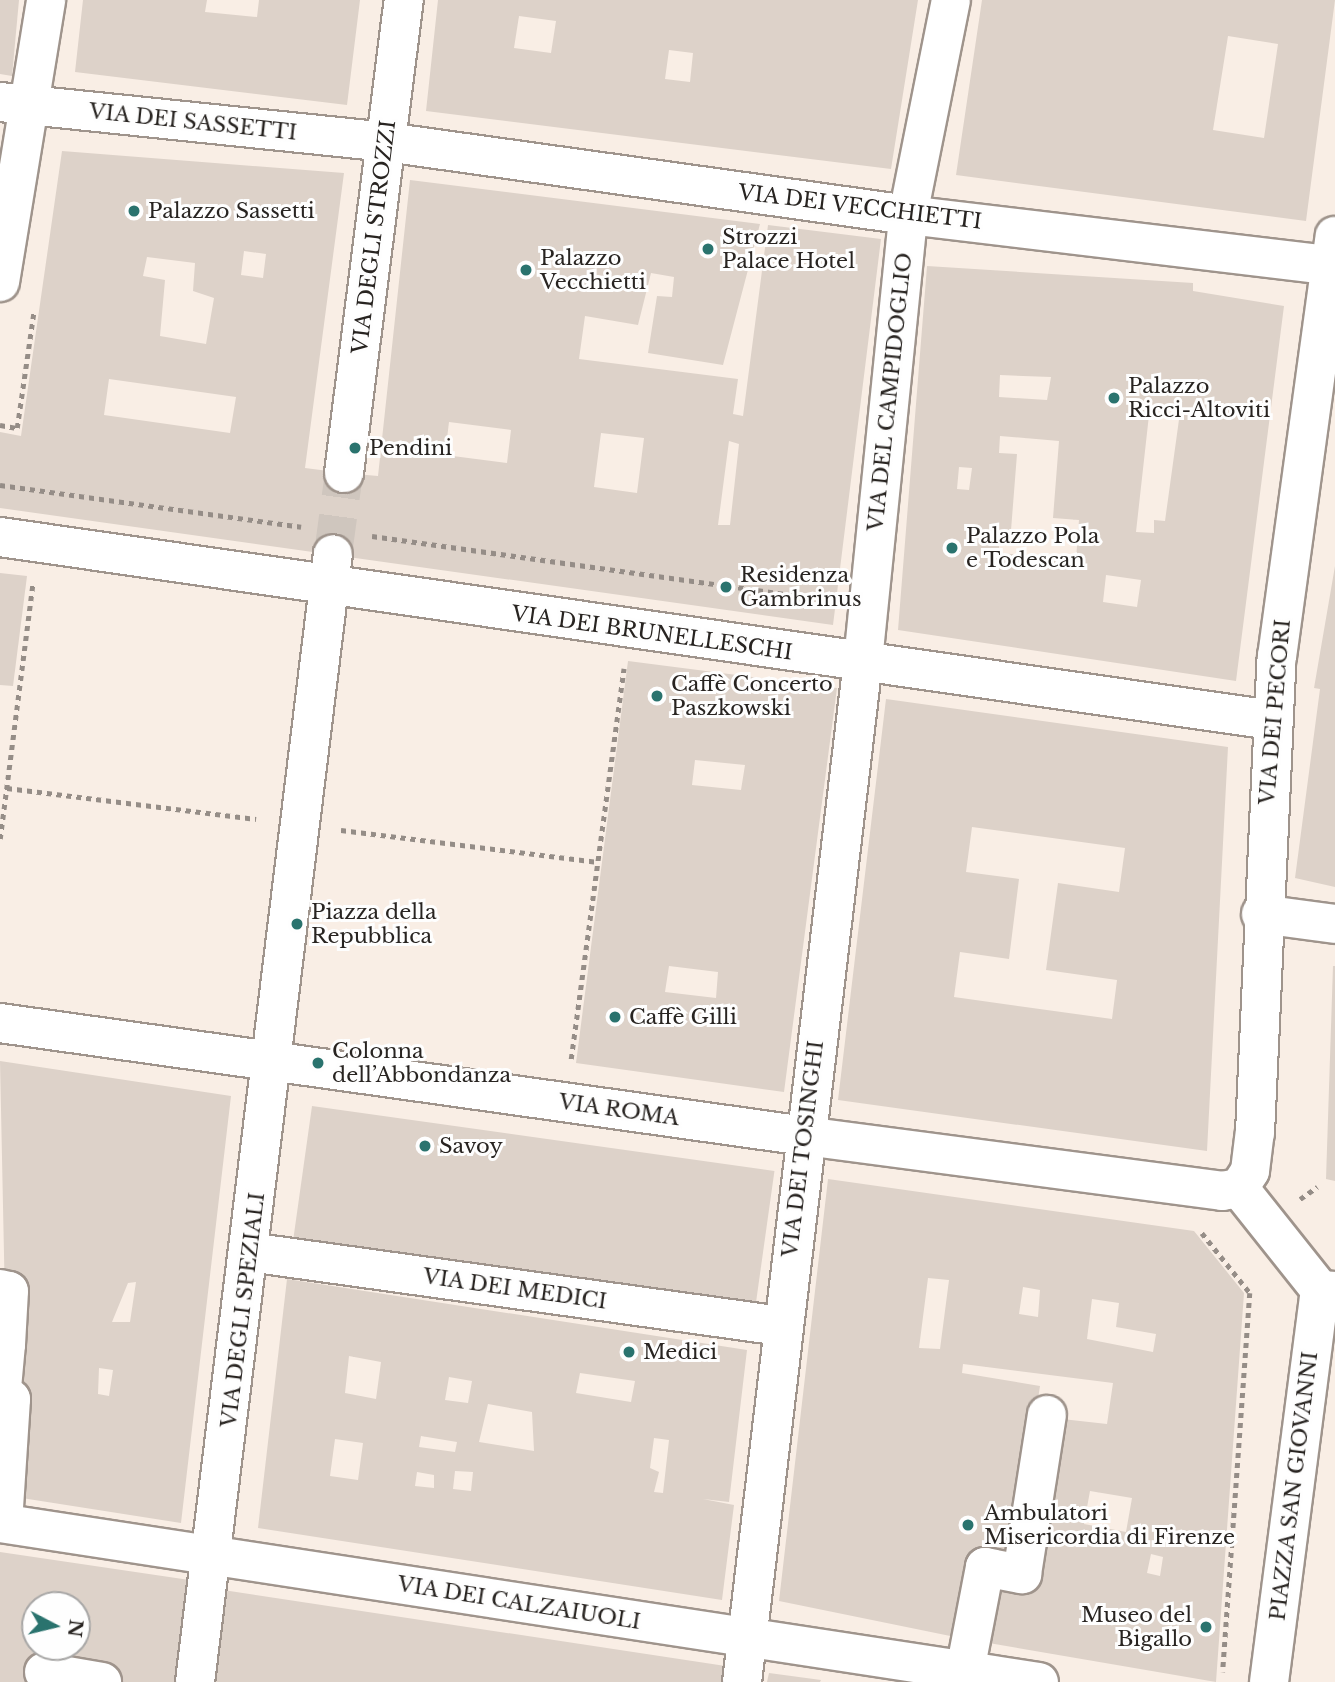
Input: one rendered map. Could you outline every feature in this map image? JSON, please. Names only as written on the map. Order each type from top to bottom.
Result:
[{"type":"street","points":[[0,282],[14,103],[46,0]]},
{"type":"street","name":"VIA DEGLI STROZZI","points":[[344,473],[404,0]]},
{"type":"street","name":"VIA DEL CAMPIDOGLIO","points":[[863,662],[908,215],[951,0]]},
{"type":"street","name":"VIA DEI SASSETTI","points":[[14,103],[386,142]]},
{"type":"street","name":"VIA DEI VECCHIETTI","points":[[386,142],[908,215],[1334,256]]},
{"type":"street","name":"VIA DEI PECORI","points":[[1239,1188],[1250,1171],[1255,1133],[1261,914],[1272,720],[1334,256]]},
{"type":"street","name":"VIA DEI BRUNELLESCHI","points":[[22,549],[333,551],[863,662],[1272,720]]},
{"type":"street","points":[[271,1063],[333,551]]},
{"type":"street","name":"VIA DEI TOSINGHI","points":[[742,1682],[781,1326],[863,662]]},
{"type":"street","points":[[1261,914],[1335,924]]},
{"type":"street","name":"VIA ROMA","points":[[0,1023],[805,1136],[1222,1191],[1239,1188]]},
{"type":"street","name":"VIA DEGLI SPEZIALI","points":[[195,1682],[214,1556],[271,1063]]},
{"type":"street","name":"PIAZZA SAN GIOVANNI","points":[[1239,1188],[1327,1291],[1269,1682]]},
{"type":"street","name":"VIA DEI MEDICI","points":[[249,1252],[781,1326]]},
{"type":"street","points":[[0,1290],[9,1291],[1,1399],[11,1399],[1,1523]]},
{"type":"street","points":[[965,1671],[985,1567],[1022,1574],[1047,1415]]},
{"type":"street","name":"VIA DEI CALZAIUOLI","points":[[1,1523],[1039,1682]]},
{"type":"street","points":[[44,1672],[102,1682]]},
{"type":"path","points":[[0,485],[333,551],[836,601]]},
{"type":"path","points":[[0,839],[22,549]]},
{"type":"path","points":[[570,1068],[625,655]]},
{"type":"path","points":[[1194,1224],[1250,1293],[1222,1682]]},
{"type":"building","points":[[0,0],[19,0],[12,76],[0,74]]},
{"type":"building","points":[[83,0],[207,0],[205,12],[257,17],[259,0],[360,0],[347,105],[75,72]]},
{"type":"building","points":[[438,0],[918,0],[891,169],[426,111]],"holes":[[[519,16],[556,21],[551,53],[514,48]],[[669,50],[693,53],[690,82],[665,79]]]},
{"type":"building","points":[[982,0],[1335,0],[1306,221],[956,175]],"holes":[[[1228,36],[1278,44],[1264,138],[1213,130]]]},
{"type":"building","points":[[62,151],[344,173],[305,468],[344,473],[378,476],[410,180],[760,224],[723,365],[648,353],[657,296],[672,297],[674,277],[651,273],[638,325],[585,316],[579,359],[738,379],[733,414],[743,416],[768,225],[881,239],[833,625],[0,508],[0,432],[21,436]],"holes":[[[244,251],[266,254],[263,278],[241,275]],[[147,257],[195,263],[193,291],[214,298],[206,344],[160,336],[165,280],[143,276]],[[109,379],[236,397],[230,433],[104,415]],[[449,422],[511,430],[507,463],[445,455]],[[601,433],[644,438],[637,493],[594,487]],[[729,441],[739,444],[730,525],[718,525]]]},
{"type":"building","points":[[927,266],[1193,283],[1193,291],[1284,306],[1236,681],[898,630]],"holes":[[[1000,375],[1051,377],[1047,400],[999,397]],[[1181,405],[1165,521],[1154,520],[1154,533],[1136,532],[1150,406]],[[1000,436],[1059,441],[1053,518],[1079,520],[1076,559],[999,553],[999,543],[1010,543],[1017,454],[999,453]],[[959,467],[972,468],[969,490],[957,489]],[[1106,575],[1141,580],[1137,607],[1103,602]]]},
{"type":"building","points":[[1335,566],[1335,887],[1295,878],[1320,689],[1314,688]]},
{"type":"building","points":[[0,573],[27,576],[13,686],[0,685]]},
{"type":"building","points":[[628,661],[837,688],[784,1092],[576,1063]],"holes":[[[695,760],[745,765],[741,790],[692,785]],[[669,966],[718,972],[716,998],[665,992]]]},
{"type":"building","points":[[886,699],[1228,747],[1207,1151],[838,1100]],"holes":[[[972,827],[1125,848],[1119,892],[1058,883],[1046,970],[1117,980],[1112,1019],[954,997],[960,952],[1009,959],[1019,879],[966,872]]]},
{"type":"building","points":[[1335,966],[1335,1181],[1326,1179]]},
{"type":"building","points":[[0,1061],[231,1096],[181,1523],[9,1496]],"holes":[[[136,1282],[130,1322],[112,1322],[128,1283]],[[99,1368],[113,1370],[109,1396],[98,1394]]]},
{"type":"building","points":[[312,1106],[774,1171],[756,1304],[293,1239]]},
{"type":"building","points":[[828,1179],[1194,1231],[1244,1293],[1216,1682],[977,1641],[991,1575],[1025,1585],[1027,1575],[1035,1578],[1062,1419],[1107,1424],[1113,1383],[963,1364],[962,1373],[1040,1386],[1012,1564],[979,1558],[965,1639],[779,1601]],"holes":[[[928,1278],[949,1280],[940,1349],[919,1348]],[[1023,1287],[1040,1290],[1038,1317],[1019,1314]],[[1092,1299],[1119,1303],[1116,1327],[1156,1334],[1153,1352],[1087,1339]],[[1090,1491],[1132,1498],[1126,1532],[1084,1524]],[[1151,1554],[1163,1557],[1160,1576],[1147,1573]]]},
{"type":"building","points":[[287,1279],[747,1350],[729,1502],[703,1499],[734,1505],[722,1600],[258,1528]],"holes":[[[349,1356],[381,1362],[376,1399],[345,1393]],[[580,1373],[635,1381],[631,1402],[576,1393]],[[449,1377],[472,1381],[468,1403],[445,1400]],[[488,1404],[532,1412],[534,1451],[479,1442]],[[421,1436],[457,1442],[455,1452],[419,1447]],[[654,1438],[669,1440],[663,1493],[654,1492],[659,1472],[650,1468]],[[335,1439],[363,1443],[358,1480],[330,1476]],[[455,1471],[473,1472],[471,1491],[453,1489]],[[417,1472],[434,1475],[434,1488],[415,1486]]]},
{"type":"building","points":[[0,1552],[203,1582],[185,1682],[0,1682]]},
{"type":"building","points":[[223,1590],[732,1667],[730,1682],[207,1682]]},
{"type":"building","points":[[769,1673],[821,1680],[767,1682]]},
{"type":"tunnel","points":[[333,554],[344,473]]},
{"type":"place","name":"Palazzo Sassetti","points":[[134,211]]},
{"type":"place","name":"Strozzi Palace Hotel","points":[[708,249]]},
{"type":"place","name":"Palazzo Vecchietti","points":[[526,270]]},
{"type":"place","name":"Palazzo Ricci-Altoviti","points":[[1114,398]]},
{"type":"place","name":"Pendini","points":[[355,448]]},
{"type":"place","name":"Palazzo Pola e Todescan","points":[[952,548]]},
{"type":"place","name":"Residenza Gambrinus","points":[[726,587]]},
{"type":"place","name":"Caffè Concerto Paszkowski","points":[[657,696]]},
{"type":"place","name":"Piazza della Repubblica","points":[[297,924]]},
{"type":"place","name":"Caffè Gilli","points":[[615,1017]]},
{"type":"place","name":"Colonna dell’Abbondanza","points":[[318,1063]]},
{"type":"place","name":"Savoy","points":[[425,1146]]},
{"type":"place","name":"Medici","points":[[629,1352]]},
{"type":"place","name":"Ambulatori Misericordia di Firenze","points":[[968,1525]]},
{"type":"place","name":"Museo del Bigallo","points":[[1206,1627]]}]
